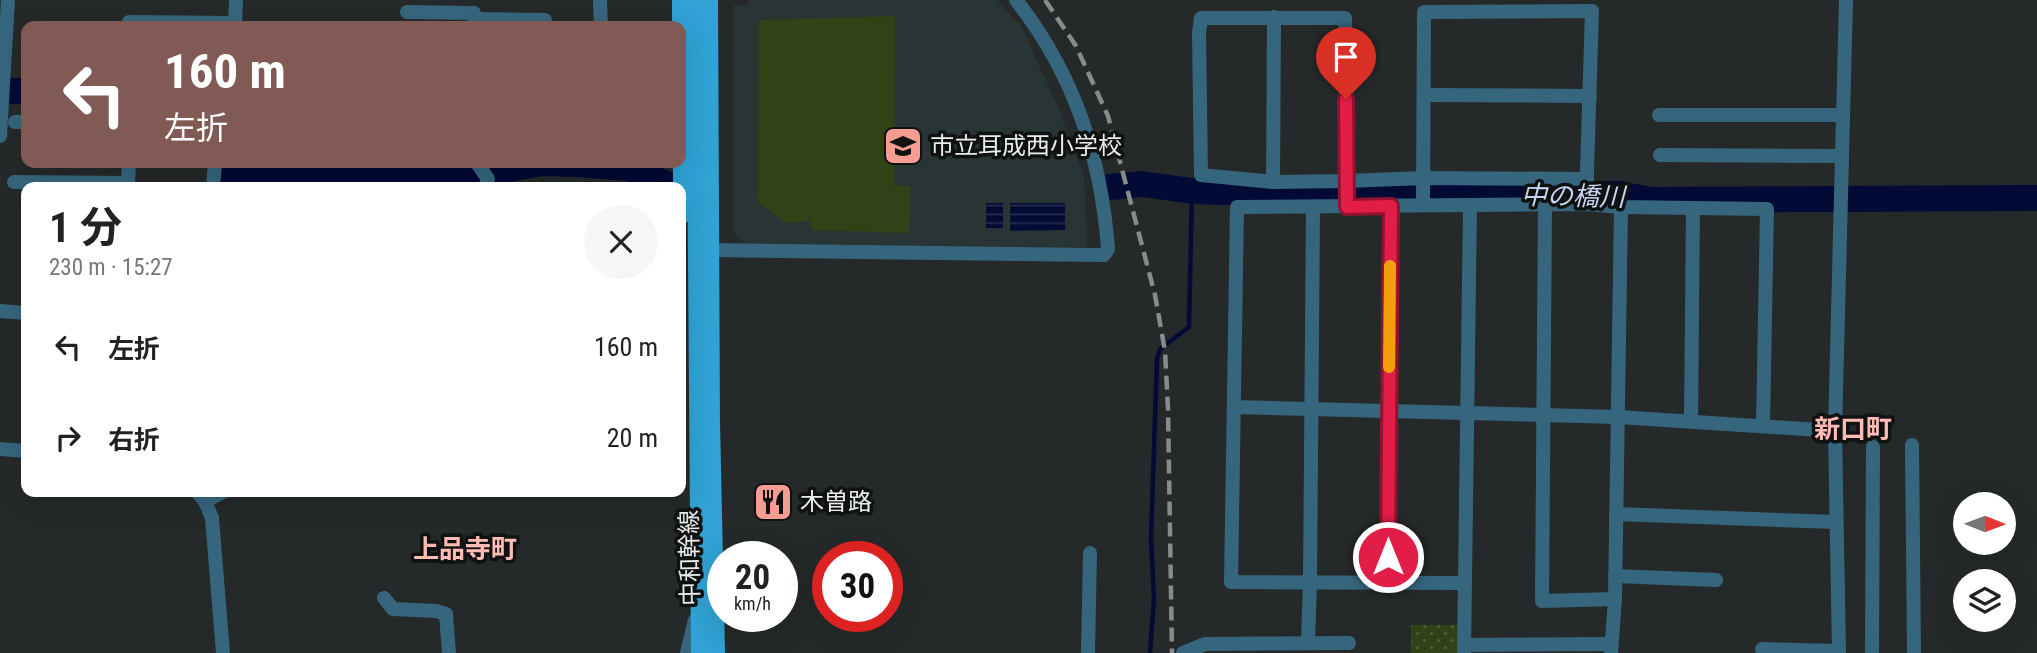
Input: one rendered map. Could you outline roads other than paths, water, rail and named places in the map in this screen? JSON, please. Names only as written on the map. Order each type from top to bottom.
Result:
[{"type":"main road","points":[[681,0],[681,21]]},
{"type":"main road","name":"中和幹線","points":[[706,6],[711,250],[712,652]]},
{"type":"main road","name":"中和幹線","points":[[706,6],[696,272],[699,603],[712,652]]},
{"type":"main road","points":[[686,206],[696,272]]},
{"type":"street","points":[[0,136],[8,0]]},
{"type":"street","points":[[235,21],[236,0]]},
{"type":"street","points":[[600,0],[601,21]]},
{"type":"street","points":[[711,250],[1104,255],[1108,249],[1106,217],[1095,159],[1080,109],[1053,55],[1016,0]]},
{"type":"street","points":[[1762,649],[1839,652],[1835,431],[1846,0]]},
{"type":"street","points":[[1423,192],[1424,12],[1595,6],[1586,191]]},
{"type":"street","points":[[407,12],[545,20]]},
{"type":"street","points":[[1273,182],[1274,17]]},
{"type":"street","points":[[1347,194],[1345,18],[1201,18],[1201,175],[1273,182],[1347,194],[1391,206],[1423,192],[1470,206],[1545,204],[1586,191]]},
{"type":"street","points":[[1424,95],[1590,96]]},
{"type":"street","points":[[1659,115],[1841,115]]},
{"type":"street","points":[[1660,155],[1841,156]]},
{"type":"street","points":[[14,182],[21,182]]},
{"type":"street","points":[[1465,583],[1231,583],[1237,207],[1313,207],[1347,194],[1586,191],[1621,207],[1767,209],[1763,425]]},
{"type":"street","points":[[1545,204],[1542,601],[1615,599]]},
{"type":"street","points":[[1388,582],[1391,206]]},
{"type":"street","points":[[1470,206],[1464,649],[1611,648],[1615,599],[1621,207]]},
{"type":"street","points":[[1308,643],[1311,583],[1313,207]]},
{"type":"street","points":[[1691,421],[1693,208]]},
{"type":"street","points":[[0,311],[21,313]]},
{"type":"street","points":[[1234,407],[1618,417],[1835,431]]},
{"type":"street","points":[[1912,446],[1914,653]]},
{"type":"street","points":[[1872,653],[1873,447]]},
{"type":"street","points":[[0,449],[21,451]]},
{"type":"street","points":[[201,497],[212,518],[223,653]]},
{"type":"street","points":[[1616,514],[1836,522]]},
{"type":"street","points":[[1088,653],[1090,552]]},
{"type":"street","points":[[1615,576],[1716,580]]},
{"type":"street","points":[[384,598],[393,609],[446,614],[449,653]]},
{"type":"street","points":[[687,653],[699,603]]},
{"type":"street","points":[[1182,653],[1205,644],[1349,643]]},
{"type":"waterway","name":"中の橋川","points":[[0,91],[21,91]]},
{"type":"waterway","name":"中の橋川","points":[[224,168],[226,172],[276,179],[344,178],[394,173],[493,172],[514,168]]},
{"type":"waterway","name":"中の橋川","points":[[629,168],[662,182]]},
{"type":"waterway","name":"中の橋川","points":[[1110,187],[1142,184],[1192,191],[1317,195],[1619,194],[1651,200],[2037,198]]},
{"type":"waterway","points":[[1150,653],[1154,598],[1151,538],[1157,359],[1160,349],[1189,327],[1192,191]]},
{"type":"railway","points":[[1045,0],[1076,46],[1108,116],[1155,295],[1165,351],[1168,408],[1172,653]]},
{"type":"place","name":"市立耳成西小学校","points":[[903,146]]},
{"type":"place","name":"木曽路","points":[[773,502]]},
{"type":"district","name":"新口町","points":[[1853,429]]},
{"type":"district","name":"上品寺町","points":[[465,549]]}]
